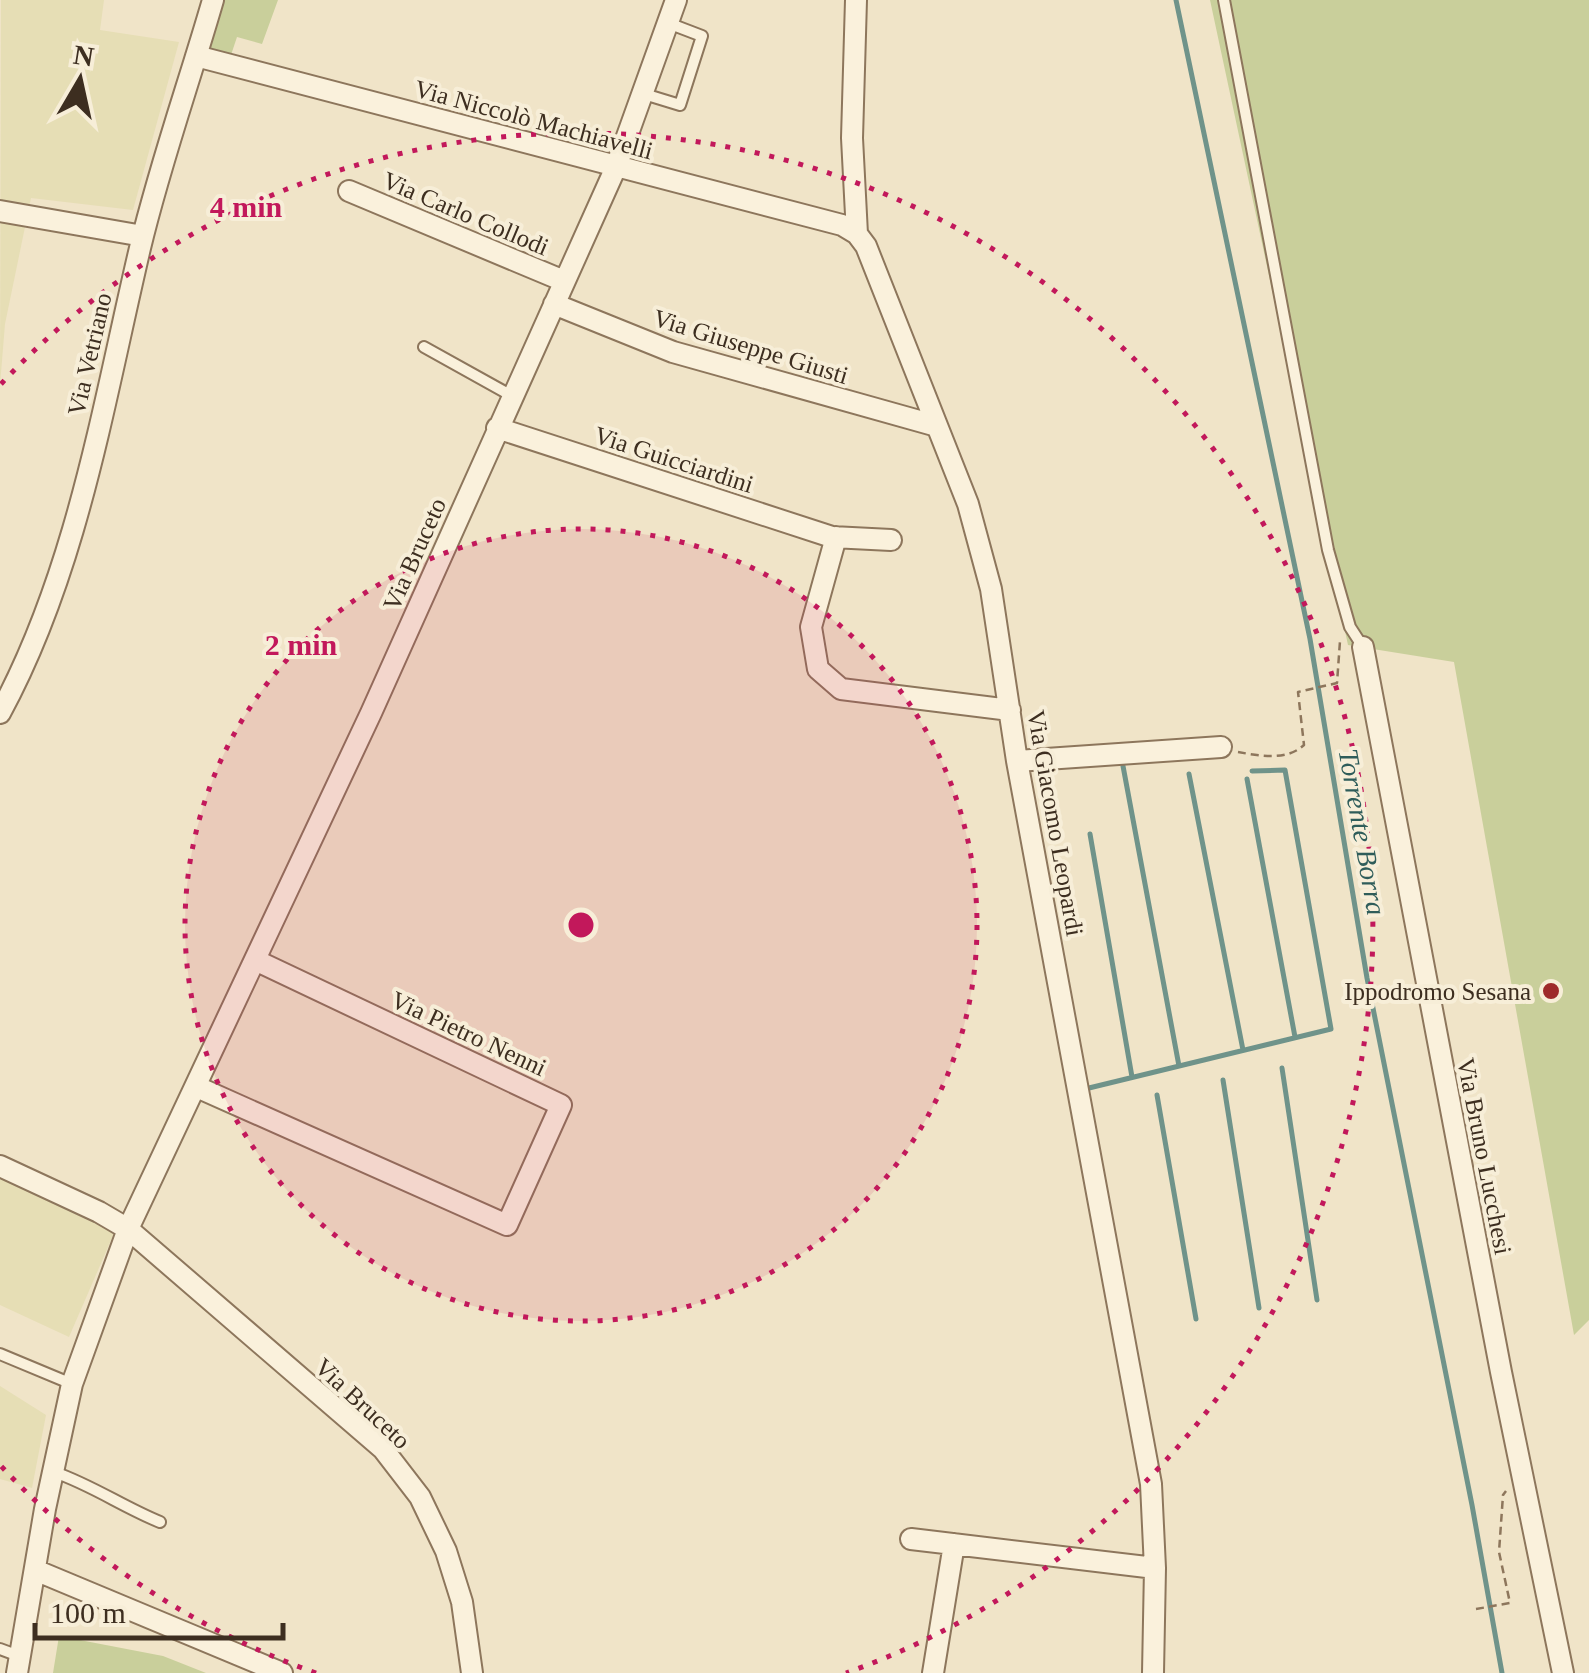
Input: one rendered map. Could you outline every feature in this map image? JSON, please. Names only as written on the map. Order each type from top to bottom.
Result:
[{"type":"street","name":"Via Vetriano","points":[[0,714],[41,624],[69,544],[143,236],[212,0]]},
{"type":"street","name":"Via Bruceto","points":[[12,1659],[35,1570],[72,1384],[128,1229],[371,713],[616,167],[676,0]]},
{"type":"street","name":"Via Giacomo Leopardi","points":[[856,0],[852,138],[857,234],[866,246],[968,504],[991,589],[1017,761],[1151,1484],[1155,1568],[1153,1673]]},
{"type":"street","name":"Via Niccolò Machiavelli","points":[[196,56],[842,225],[857,234]]},
{"type":"street","name":"Via Carlo Collodi","points":[[349,191],[564,280]]},
{"type":"street","points":[[0,211],[143,236]]},
{"type":"street","name":"Via Giuseppe Giusti","points":[[554,304],[672,352],[937,426]]},
{"type":"street","name":"Via Guicciardini","points":[[497,428],[836,537],[892,540]]},
{"type":"street","points":[[836,537],[811,628],[818,669],[841,689],[1010,710]]},
{"type":"street","name":"Via Bruno Lucchesi","points":[[1363,646],[1563,1673]]},
{"type":"street","points":[[1017,761],[1221,747]]},
{"type":"street","name":"Via Pietro Nenni","points":[[197,1087],[507,1225],[562,1105],[254,960]]},
{"type":"street","points":[[0,1166],[128,1229]]},
{"type":"street","name":"Via Bruceto","points":[[128,1229],[383,1449],[402,1473],[420,1497],[446,1551],[462,1602],[472,1673]]},
{"type":"street","points":[[911,1539],[1155,1568]]},
{"type":"street","points":[[933,1673],[954,1544]]},
{"type":"street","points":[[35,1570],[282,1673]]},
{"type":"lane","points":[[1224,0],[1328,550],[1350,627],[1363,646]]},
{"type":"lane","points":[[644,94],[680,105],[702,36],[668,23]]},
{"type":"lane","points":[[424,347],[512,396]]},
{"type":"lane","points":[[0,1354],[72,1384]]},
{"type":"lane","points":[[53,1472],[90,1484],[129,1509],[160,1522]]},
{"type":"path","points":[[1221,747],[1264,756],[1295,754],[1304,745],[1298,692],[1337,683],[1338,643],[1350,627]]},
{"type":"path","points":[[1476,1609],[1510,1603],[1499,1552],[1502,1495],[1509,1486],[1523,1480]]},
{"type":"shaded area","points":[[1,0],[104,0],[100,30],[179,42],[133,210],[31,198],[5,324],[0,385]]},
{"type":"shaded area","points":[[0,1178],[115,1231],[69,1337],[0,1305]]},
{"type":"shaded area","points":[[0,1386],[46,1415],[32,1488],[0,1479]]},
{"type":"green space","points":[[216,0],[278,0],[262,44],[237,37],[230,58],[209,50]]},
{"type":"green space","name":"Ippodromo Sesana","points":[[1210,0],[1589,0],[1589,1320],[1574,1335],[1454,662],[1348,645]]},
{"type":"green space","points":[[59,1636],[163,1656],[206,1673],[53,1673]]},
{"type":"waterway","name":"Torrente Borra","points":[[1176,0],[1310,639],[1367,978],[1502,1673]]},
{"type":"waterway","points":[[1123,766],[1179,1066]]},
{"type":"waterway","points":[[1089,1088],[1331,1029],[1285,770],[1252,771]]},
{"type":"waterway","points":[[1189,774],[1243,1050]]},
{"type":"waterway","points":[[1247,779],[1295,1037]]},
{"type":"waterway","points":[[1090,834],[1132,1077]]},
{"type":"waterway","points":[[1282,1068],[1317,1300]]},
{"type":"waterway","points":[[1223,1080],[1259,1308]]},
{"type":"waterway","points":[[1157,1095],[1196,1319]]},
{"type":"place","name":"Ippodromo Sesana","points":[[1551,991]]}]
